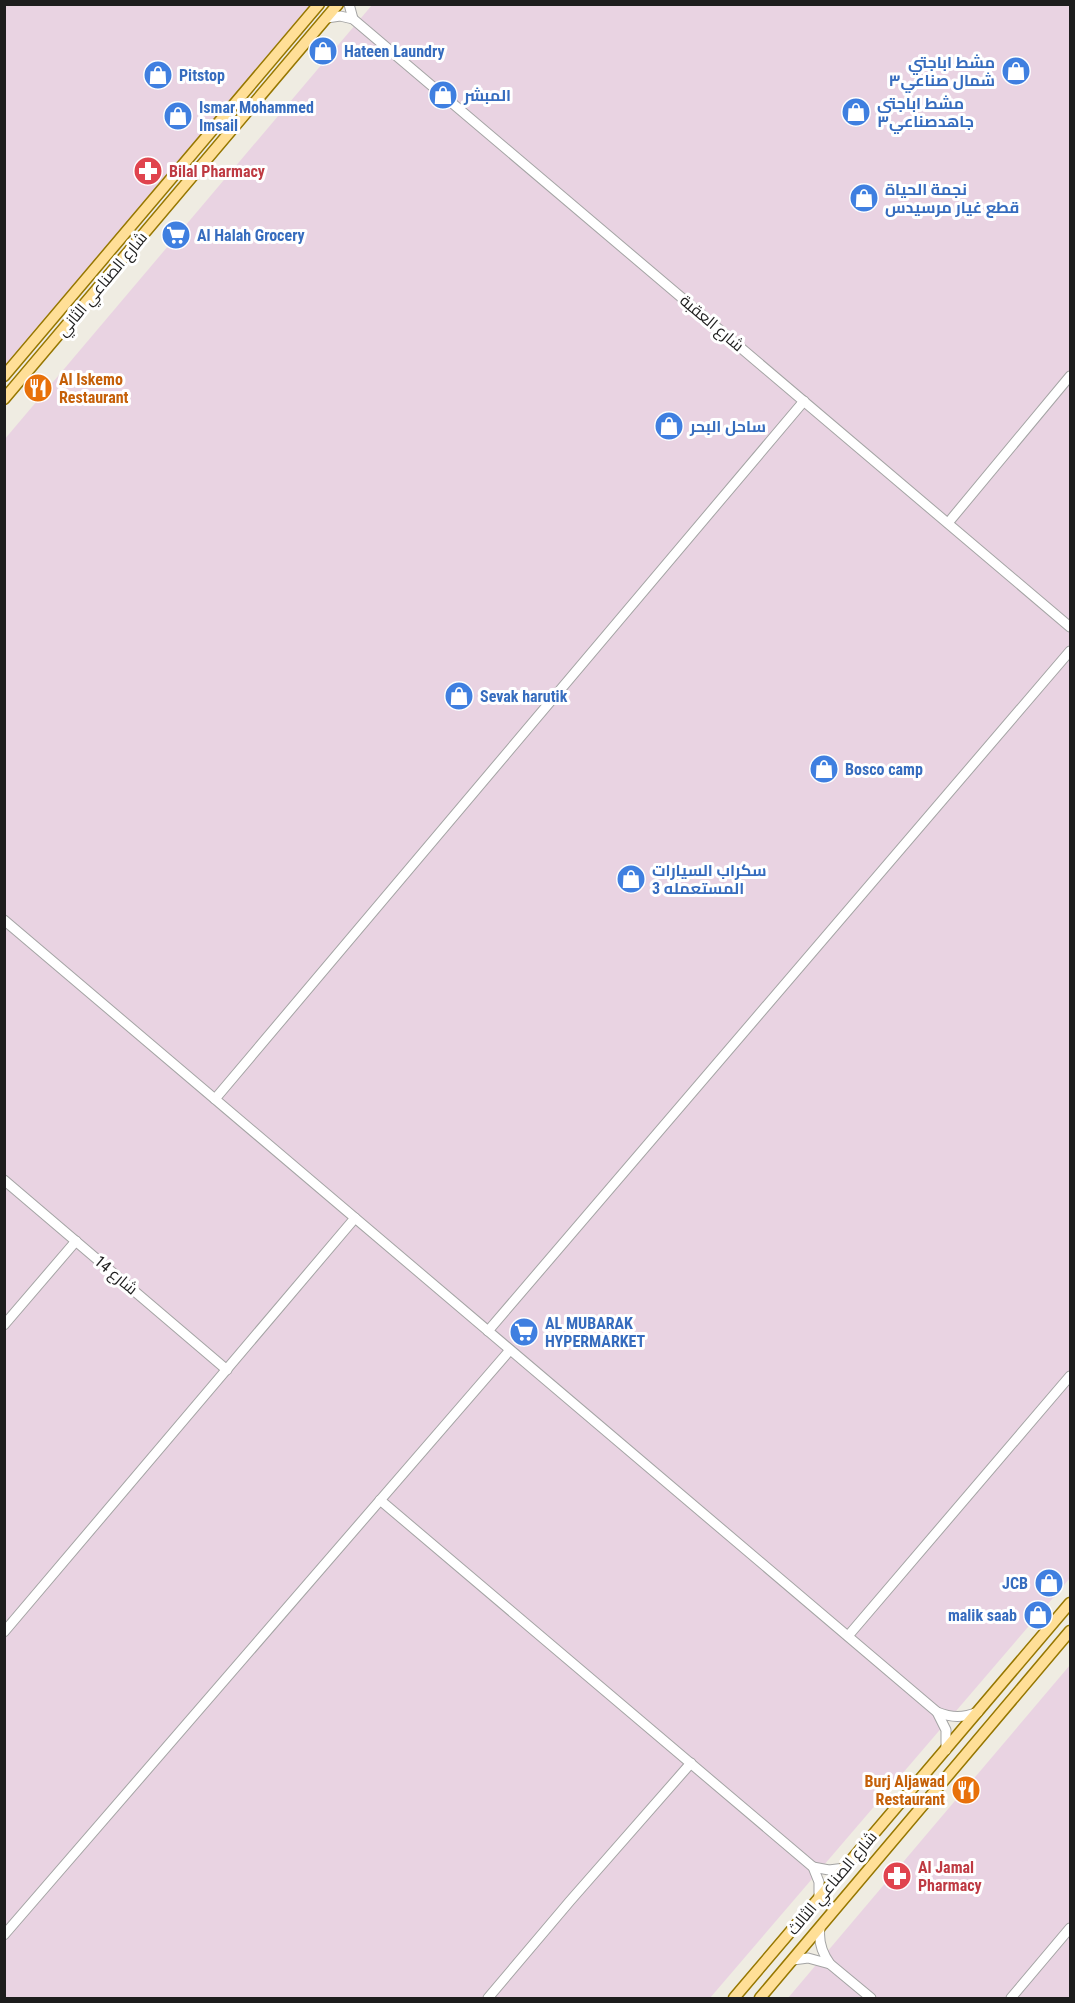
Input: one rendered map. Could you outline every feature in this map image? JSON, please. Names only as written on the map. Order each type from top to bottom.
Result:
[{"type":"main road","name":"شارع الصناعي الثاني","points":[[4,376],[311,9],[320,4]]},
{"type":"main road","name":"شارع الصناعي الثاني","points":[[4,399],[338,4]]},
{"type":"main road","name":"شارع الصناعي الثالث","points":[[734,1998],[1071,1603]]},
{"type":"main road","name":"شارع الصناعي الثالث","points":[[760,1998],[1071,1631]]},
{"type":"street","points":[[327,18],[340,16],[353,19],[349,4]]},
{"type":"street","name":"شارع العقبة","points":[[353,19],[1071,627]]},
{"type":"street","points":[[948,523],[1071,376]]},
{"type":"street","points":[[215,1099],[804,401]]},
{"type":"street","points":[[488,1331],[1071,651]]},
{"type":"street","points":[[4,920],[937,1712],[946,1730],[946,1750]]},
{"type":"street","name":"شارع 14","points":[[4,1180],[227,1370]]},
{"type":"street","points":[[4,1632],[355,1218]]},
{"type":"street","points":[[4,1325],[76,1240]]},
{"type":"street","points":[[4,1935],[510,1350]]},
{"type":"street","points":[[848,1636],[1071,1376]]},
{"type":"street","points":[[380,1500],[813,1867],[819,1882],[819,1899]]},
{"type":"street","points":[[937,1712],[958,1717],[979,1711]]},
{"type":"street","points":[[488,1998],[691,1763]]},
{"type":"street","points":[[813,1867],[829,1870],[845,1868]]},
{"type":"street","points":[[820,1928],[820,1943],[830,1964]]},
{"type":"street","points":[[1011,1998],[1071,1928]]},
{"type":"street","points":[[793,1960],[808,1958],[830,1964],[871,1998]]},
{"type":"shaded area","points":[[4,5],[310,5],[5,366]]},
{"type":"shaded area","points":[[372,5],[1070,5],[1070,1578],[710,1998],[5,1998],[4,440]]},
{"type":"shaded area","points":[[1070,1665],[1070,1998],[788,1998]]},
{"type":"place","name":"Hateen Laundry","points":[[323,51]]},
{"type":"place","name":"مشط اباجتي شمال صناعي٣","points":[[1016,71]]},
{"type":"place","name":"Pitstop","points":[[158,75]]},
{"type":"place","name":"المبشر","points":[[443,95]]},
{"type":"place","name":"مشط اباجتي جاهدصناعي٣","points":[[856,112]]},
{"type":"place","name":"Ismar Mohammed Imsail","points":[[178,116]]},
{"type":"place","name":"Bilal Pharmacy","points":[[148,171]]},
{"type":"place","name":"نجمة الحياة قطع غيار مرسيدس","points":[[864,198]]},
{"type":"place","name":"Al Halah Grocery","points":[[176,235]]},
{"type":"place","name":"Al Iskemo Restaurant","points":[[38,388]]},
{"type":"place","name":"ساحل البحر","points":[[669,426]]},
{"type":"place","name":"Sevak harutik","points":[[459,696]]},
{"type":"place","name":"Bosco camp","points":[[824,769]]},
{"type":"place","name":"سكراب السيارات المستعمله 3","points":[[631,879]]},
{"type":"place","name":"AL MUBARAK HYPERMARKET","points":[[524,1332]]},
{"type":"place","name":"JCB","points":[[1049,1583]]},
{"type":"place","name":"malik saab","points":[[1038,1615]]},
{"type":"place","name":"Burj Aljawad Restaurant","points":[[966,1790]]},
{"type":"place","name":"Al Jamal Pharmacy","points":[[897,1876]]}]
